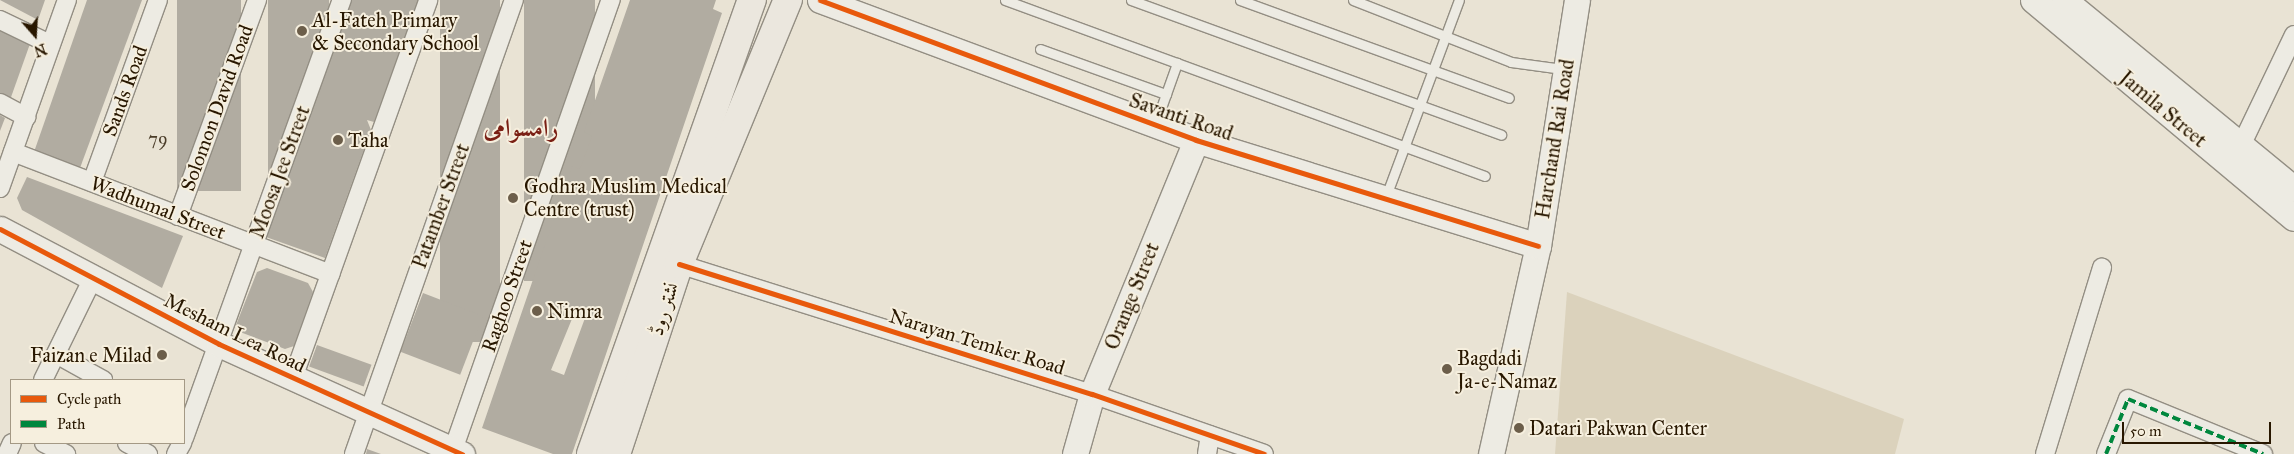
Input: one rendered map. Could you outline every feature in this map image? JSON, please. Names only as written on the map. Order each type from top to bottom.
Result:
[{"type":"main road","name":"نشتر روڈ","points":[[591,454],[752,0]]},
{"type":"main road","name":"نشتر روڈ","points":[[616,454],[679,264],[788,0]]},
{"type":"street","points":[[0,188],[67,0]]},
{"type":"street","name":"Sands Road","points":[[92,182],[158,0]]},
{"type":"street","name":"Solomon David Road","points":[[178,216],[257,0]]},
{"type":"street","name":"Moosa Jee Street","points":[[185,435],[342,0]]},
{"type":"street","points":[[293,378],[428,0]]},
{"type":"street","name":"Patamber Street","points":[[354,454],[514,0]]},
{"type":"street","name":"Raghoo Street","points":[[458,452],[611,0]]},
{"type":"street","name":"Savanti Road","points":[[820,0],[1196,140],[1538,246]]},
{"type":"street","name":"Harchand Rai Road","points":[[1491,454],[1538,246],[1577,0]]},
{"type":"street","name":"Jamila Street","points":[[2033,0],[2072,15],[2142,77],[2288,199]]},
{"type":"street","points":[[0,20],[50,44]]},
{"type":"street","points":[[2236,157],[2294,35]]},
{"type":"street","points":[[0,103],[26,117]]},
{"type":"street","name":"Orange Street","points":[[1075,454],[1092,394],[1196,140]]},
{"type":"street","name":"Wadhumal Street","points":[[13,152],[330,274]]},
{"type":"street","name":"Mesham Lea Road","points":[[1,233],[93,278],[219,344],[458,452]]},
{"type":"street","name":"Narayan Temker Road","points":[[679,264],[1092,394],[1264,454]]},
{"type":"street","points":[[2045,454],[2102,268]]},
{"type":"street","points":[[44,379],[93,278]]},
{"type":"street","points":[[56,354],[101,379]]},
{"type":"street","points":[[2106,454],[2128,399],[2262,454]]},
{"type":"street","points":[[1207,454],[1210,436]]},
{"type":"street","points":[[46,444],[66,454]]},
{"type":"lane","points":[[1005,0],[1485,176]]},
{"type":"lane","points":[[1131,0],[1501,135]]},
{"type":"lane","points":[[1240,0],[1433,73],[1509,98]]},
{"type":"lane","points":[[1353,0],[1511,62],[1566,69]]},
{"type":"lane","points":[[1385,199],[1459,0]]},
{"type":"lane","points":[[1040,49],[1166,94]]},
{"type":"lane","points":[[1155,125],[1177,63]]},
{"type":"shaded area","points":[[1567,292],[1904,419],[1895,454],[1555,454]]},
{"type":"building","points":[[0,0],[45,0],[38,20]]},
{"type":"building","points":[[87,0],[142,0],[80,168],[34,152]]},
{"type":"building","points":[[177,0],[241,0],[241,191],[177,191]]},
{"type":"building","points":[[268,0],[329,0],[329,223],[268,223]]},
{"type":"building","points":[[352,0],[418,0],[374,122],[367,120],[371,130],[325,258],[266,237]]},
{"type":"building","points":[[440,0],[500,0],[500,342],[440,342]]},
{"type":"building","points":[[524,0],[595,0],[595,281],[524,281]]},
{"type":"building","points":[[630,0],[716,0],[713,9],[722,13],[572,454],[553,454],[482,428],[572,166],[580,169],[592,136],[584,132]],"holes":[[[574,314],[585,318],[564,375],[551,370]]]},
{"type":"building","points":[[0,26],[31,41],[10,100],[0,95]]},
{"type":"building","points":[[0,115],[5,118],[0,131]]},
{"type":"building","points":[[27,177],[183,236],[162,288],[22,210],[17,198]]},
{"type":"building","points":[[267,268],[308,283],[313,292],[294,346],[285,349],[240,332],[236,325],[257,272]]},
{"type":"building","points":[[423,293],[483,316],[460,375],[400,352]]},
{"type":"building","points":[[317,345],[372,365],[364,386],[309,367]]},
{"type":"building","points":[[367,449],[381,454],[366,454]]},
{"type":"marked path","points":[[2106,454],[2128,399],[2263,454]]},
{"type":"cycle path","points":[[820,0],[1196,140],[1538,246]]},
{"type":"cycle path","points":[[0,229],[219,344],[462,454]]},
{"type":"cycle path","points":[[679,264],[1092,394],[1264,454]]},
{"type":"place","name":"Al-Fateh Primary & Secondary School","points":[[302,31]]},
{"type":"place","name":"Taha","points":[[338,140]]},
{"type":"place","name":"Godhra Muslim Medical Centre (trust)","points":[[513,198]]},
{"type":"place","name":"Nimra","points":[[537,311]]},
{"type":"place","name":"Faizan e Milad","points":[[162,355]]},
{"type":"place","name":"Bagdadi Ja-e-Namaz","points":[[1447,369]]},
{"type":"place","name":"Datari Pakwan Center","points":[[1519,428]]},
{"type":"district","name":"رامسوامی","points":[[521,128]]}]
